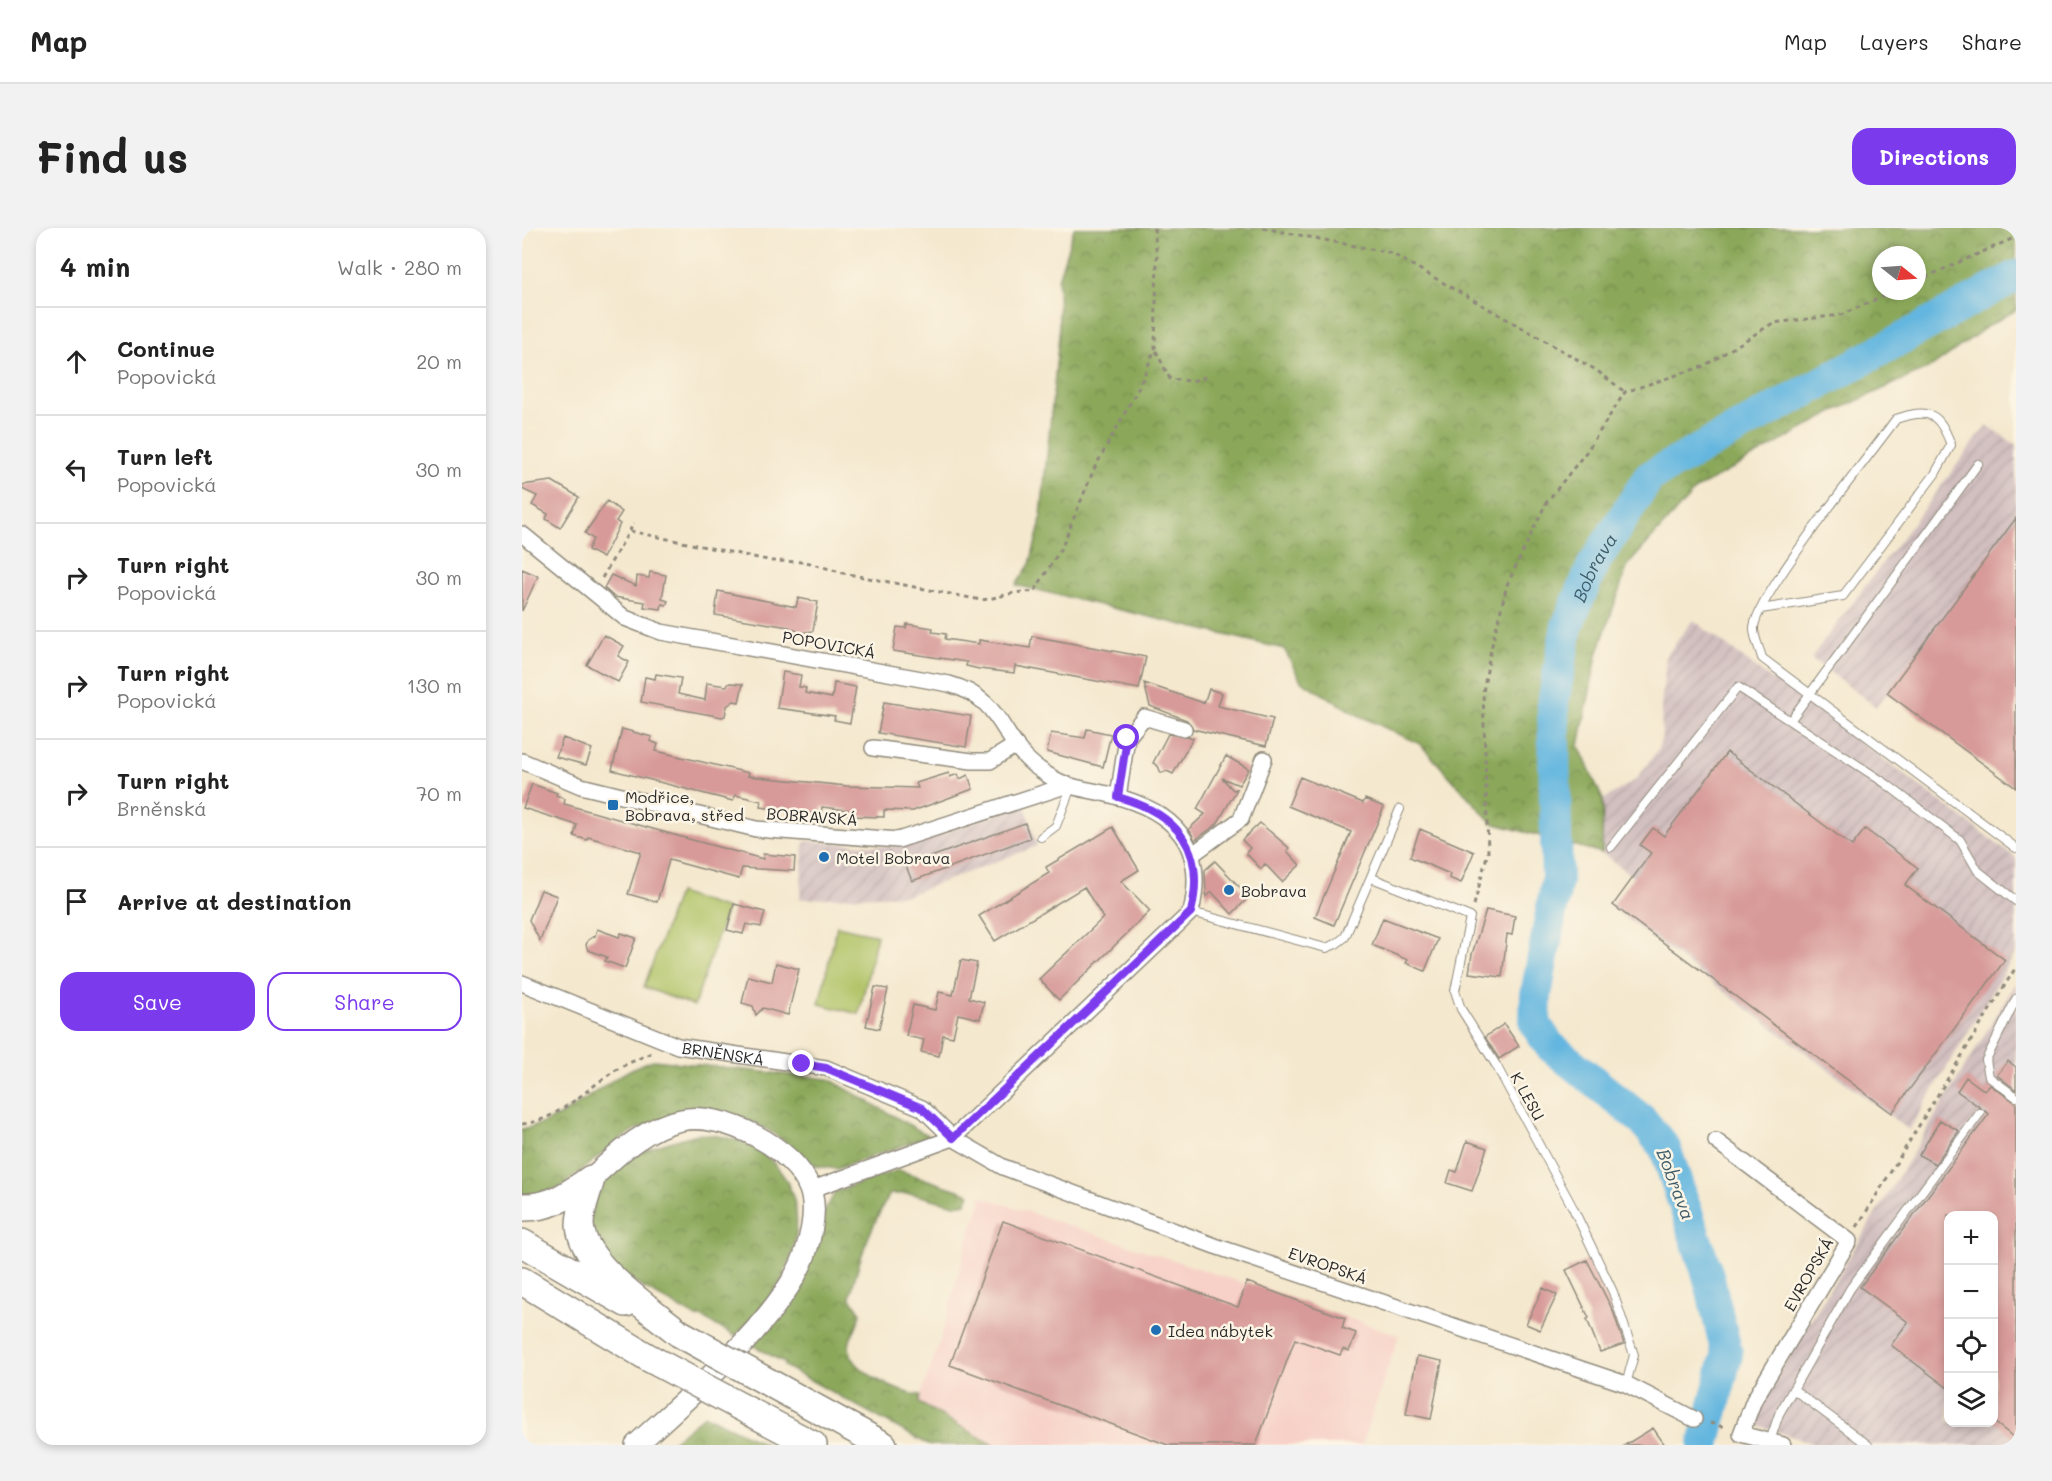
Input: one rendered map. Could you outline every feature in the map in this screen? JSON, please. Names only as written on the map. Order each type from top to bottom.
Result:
[{"type":"highway","points":[[522,1207],[536,1207],[556,1202],[591,1179]]},
{"type":"highway","points":[[591,1179],[580,1223],[582,1235],[591,1254],[610,1274],[679,1333]]},
{"type":"highway","points":[[522,1243],[679,1333],[884,1445]]},
{"type":"highway","points":[[522,1281],[649,1358],[813,1445]]},
{"type":"highway","points":[[522,1299],[568,1310]]},
{"type":"street","name":"POPOVICKÁ","points":[[522,534],[625,618],[661,632],[961,687],[989,704],[1029,762],[1068,787],[1118,797],[1161,816],[1178,832],[1193,854],[1197,881],[1191,912]]},
{"type":"street","points":[[1118,797],[1127,738],[1144,717],[1184,729]]},
{"type":"street","points":[[873,748],[972,761],[990,760],[1016,745]]},
{"type":"street","points":[[1193,854],[1241,819],[1264,759]]},
{"type":"street","name":"BOBRAVSKÁ","points":[[522,761],[581,786],[756,829],[898,840],[1068,787]]},
{"type":"street","points":[[810,1190],[953,1138],[1191,912]]},
{"type":"street","name":"BRNĚNSKÁ","points":[[522,983],[678,1046],[826,1068],[922,1108],[953,1138]]},
{"type":"street","points":[[591,1179],[623,1149],[654,1130],[681,1120],[703,1119],[721,1122],[762,1140],[798,1168],[810,1190],[813,1216],[808,1245],[786,1292],[744,1341],[636,1445]]},
{"type":"street","name":"EVROPSKÁ","points":[[953,1138],[1003,1167],[1215,1246],[1626,1384],[1694,1419]]},
{"type":"street","name":"EVROPSKÁ","points":[[1716,1141],[1849,1241],[1754,1400],[1741,1434],[1774,1444]]},
{"type":"lane","points":[[1761,609],[1843,596],[1935,474],[1951,445],[1944,425],[1932,415],[1918,412],[1896,419],[1782,574],[1761,609],[1754,628],[1762,658],[2016,848]]},
{"type":"lane","points":[[1790,721],[1978,464]]},
{"type":"lane","points":[[1611,847],[1738,687],[1885,783],[1960,840],[1978,871],[2016,901]]},
{"type":"lane","points":[[1041,837],[1056,826],[1068,787]]},
{"type":"lane","points":[[1191,912],[1326,948],[1336,944],[1345,937],[1401,809]]},
{"type":"lane","points":[[1372,878],[1470,917]]},
{"type":"lane","name":"K LESU","points":[[1470,917],[1455,991],[1461,1009],[1496,1065],[1573,1208],[1612,1292],[1634,1354],[1626,1384]]},
{"type":"lane","points":[[2016,999],[1986,1060],[1989,1077],[2016,1097]]},
{"type":"lane","points":[[1774,1444],[1779,1414],[1850,1289],[1980,1113]]},
{"type":"lane","points":[[1793,1389],[1868,1445]]},
{"type":"path","points":[[630,531],[772,561],[806,562],[849,575],[981,600],[1013,592],[1034,592],[1066,537],[1094,469],[1139,387],[1155,349],[1157,257],[1154,228]]},
{"type":"path","points":[[1263,228],[1392,253],[1596,370],[1625,392]]},
{"type":"path","points":[[1926,277],[2016,237]]},
{"type":"path","points":[[1470,917],[1488,852],[1484,692],[1491,649],[1507,585],[1546,503],[1587,451],[1625,392],[1704,366],[1773,323],[1841,315],[1875,300]]},
{"type":"path","points":[[1155,349],[1170,379],[1192,381],[1209,376]]},
{"type":"path","points":[[593,592],[634,522]]},
{"type":"path","points":[[1849,1241],[2016,967]]},
{"type":"path","points":[[522,1124],[530,1123],[567,1106],[617,1069],[652,1052],[678,1046]]},
{"type":"shaded area","points":[[1987,425],[2016,445],[2016,788],[1887,693],[1876,707],[1811,658]]},
{"type":"shaded area","points":[[1693,620],[1772,680],[1774,677],[2016,858],[2016,952],[1909,1130],[1611,907],[1633,877],[1602,853],[1603,800],[1637,779],[1658,749],[1662,737],[1661,708],[1666,656]]},
{"type":"shaded area","points":[[1025,805],[1037,846],[908,895],[800,899],[804,841],[892,847],[906,845]]},
{"type":"shaded area","points":[[2016,983],[2016,1445],[1816,1445],[1749,1422]]},
{"type":"shaded area","name":"Idea nábytek","points":[[980,1196],[1399,1335],[1362,1445],[994,1445],[918,1402],[939,1344],[968,1239],[981,1203]]},
{"type":"green space","points":[[1074,228],[2016,228],[2016,310],[1988,326],[1933,366],[1837,410],[1696,489],[1628,565],[1597,655],[1579,746],[1603,800],[1602,853],[1492,823],[1420,744],[1356,714],[1301,681],[1284,649],[1016,585],[1030,564],[1040,525],[1059,335],[1058,279]]},
{"type":"green space","points":[[678,893],[727,909],[694,1006],[644,987]]},
{"type":"green space","points":[[837,926],[877,935],[859,1014],[819,1004]]},
{"type":"green space","points":[[654,1060],[829,1079],[929,1136],[837,1169],[815,1166],[773,1133],[756,1123],[719,1113],[638,1128],[617,1141],[561,1187],[522,1198],[522,1129],[557,1117],[620,1076]]},
{"type":"green space","points":[[698,1134],[726,1137],[751,1146],[770,1160],[785,1177],[794,1198],[797,1222],[794,1248],[784,1275],[756,1314],[735,1336],[699,1316],[697,1318],[613,1270],[600,1254],[592,1238],[590,1221],[592,1204],[610,1174],[641,1152]]},
{"type":"green space","points":[[898,1170],[970,1194],[966,1203],[955,1205],[913,1194],[890,1194],[871,1231],[853,1284],[850,1297],[861,1313],[851,1337],[850,1352],[854,1360],[870,1375],[901,1391],[920,1395],[919,1403],[994,1445],[929,1445],[784,1366],[785,1363],[750,1344],[836,1191]]},
{"type":"green space","points":[[705,1415],[767,1445],[668,1445]]},
{"type":"building","points":[[552,481],[579,497],[560,528],[546,519],[548,514],[532,505],[537,496],[522,489],[522,485]]},
{"type":"building","points":[[607,501],[622,512],[616,521],[620,524],[603,558],[588,550],[593,539],[585,533]]},
{"type":"building","points":[[2016,518],[2016,788],[1887,693]]},
{"type":"building","points":[[522,569],[538,576],[522,611]]},
{"type":"building","points":[[650,572],[666,575],[662,599],[668,601],[666,605],[662,604],[661,609],[644,607],[645,602],[614,597],[604,588],[611,575],[636,586],[637,576],[649,578]]},
{"type":"building","points":[[718,591],[796,607],[798,598],[818,602],[813,631],[800,633],[789,627],[715,615]]},
{"type":"building","points":[[907,624],[933,628],[932,632],[946,634],[945,639],[979,644],[979,640],[1030,648],[1032,636],[1146,657],[1139,689],[1015,666],[1014,673],[979,669],[966,666],[967,662],[893,651],[897,627],[906,628]]},
{"type":"building","points":[[604,635],[624,646],[618,656],[629,662],[618,682],[587,665]]},
{"type":"building","points":[[783,672],[801,675],[799,687],[806,688],[805,693],[832,698],[834,683],[856,687],[850,723],[834,720],[835,716],[777,708]]},
{"type":"building","points":[[656,674],[681,678],[678,694],[705,700],[707,683],[726,686],[730,683],[743,684],[739,702],[734,701],[727,706],[725,716],[722,717],[641,702],[645,677],[655,679]]},
{"type":"building","points":[[1144,683],[1204,703],[1209,689],[1222,693],[1218,706],[1273,719],[1266,746],[1193,729],[1187,720],[1150,706]]},
{"type":"building","points":[[884,702],[971,716],[966,747],[878,733]]},
{"type":"building","points":[[622,729],[652,737],[650,741],[658,744],[656,751],[749,773],[748,776],[847,786],[918,788],[916,783],[949,773],[950,777],[958,774],[960,779],[968,775],[973,789],[913,811],[884,810],[884,817],[848,816],[848,810],[822,807],[821,814],[760,807],[761,801],[735,795],[733,801],[612,770]]},
{"type":"building","points":[[1087,729],[1111,734],[1103,767],[1047,752],[1051,733],[1085,738]]},
{"type":"building","points":[[1168,734],[1193,738],[1173,774],[1167,771],[1161,773],[1158,766],[1153,763]]},
{"type":"building","points":[[563,738],[592,749],[586,765],[556,757]]},
{"type":"building","points":[[1727,752],[1852,846],[1865,829],[1918,868],[1905,885],[2005,960],[1892,1113],[1613,905],[1651,853],[1640,845],[1653,828],[1664,836]]},
{"type":"building","points":[[1226,756],[1249,769],[1239,785],[1222,778],[1233,790],[1237,789],[1217,824],[1195,840],[1189,829],[1205,814],[1197,809]]},
{"type":"building","points":[[1300,777],[1363,803],[1365,799],[1384,807],[1334,925],[1315,917],[1351,832],[1288,806]]},
{"type":"building","points":[[532,784],[557,793],[556,795],[565,799],[564,804],[685,838],[763,859],[763,854],[795,857],[794,871],[742,868],[739,879],[669,860],[657,902],[628,894],[641,852],[588,837],[587,840],[574,836],[577,825],[523,808]]},
{"type":"building","points":[[1025,823],[1030,838],[912,881],[906,866]]},
{"type":"building","points":[[1260,823],[1289,848],[1287,851],[1300,865],[1282,882],[1265,864],[1261,869],[1246,853],[1250,848],[1242,840]]},
{"type":"building","points":[[1113,827],[1139,870],[1121,881],[1150,911],[1059,1000],[1039,979],[1103,918],[1084,887],[995,941],[979,916],[1049,873],[1046,867]]},
{"type":"building","points":[[1420,829],[1474,852],[1461,883],[1449,878],[1450,874],[1410,857]]},
{"type":"building","points":[[1215,861],[1249,897],[1232,914],[1212,892],[1206,897],[1205,870]]},
{"type":"building","points":[[541,890],[557,896],[540,941],[529,920]]},
{"type":"building","points":[[734,904],[765,912],[761,927],[746,924],[743,934],[727,930]]},
{"type":"building","points":[[1486,910],[1515,916],[1512,935],[1507,934],[1502,977],[1469,973],[1472,954]]},
{"type":"building","points":[[1383,918],[1438,939],[1425,971],[1406,963],[1408,960],[1372,945]]},
{"type":"building","points":[[597,929],[619,937],[621,933],[636,938],[625,968],[605,961],[607,957],[588,950],[586,945],[588,940],[595,936]]},
{"type":"building","points":[[961,960],[977,963],[969,998],[984,1002],[980,1019],[958,1014],[953,1037],[943,1035],[939,1056],[921,1052],[924,1040],[906,1036],[913,1005],[935,1010],[939,992],[953,995]]},
{"type":"building","points":[[776,963],[799,969],[788,1015],[763,1008],[756,1015],[753,1006],[742,1003],[748,976],[772,982]]},
{"type":"building","points":[[875,987],[888,989],[879,1029],[866,1026]]},
{"type":"building","points":[[1504,1024],[1519,1046],[1499,1059],[1485,1037]]},
{"type":"building","points":[[2008,1061],[2016,1067],[2016,1090],[1997,1075]]},
{"type":"building","points":[[1966,1077],[1985,1091],[1990,1085],[2016,1103],[2016,1439],[1998,1425],[1998,1211],[1944,1211],[1944,1385],[1891,1345],[1908,1322],[1860,1287],[1989,1114],[1957,1091]]},
{"type":"building","points":[[1940,1120],[1959,1131],[1935,1164],[1919,1155]]},
{"type":"building","points":[[1467,1141],[1487,1148],[1472,1191],[1447,1183],[1451,1170],[1457,1172]]},
{"type":"building","name":"Idea nábytek","points":[[1003,1221],[1238,1307],[1247,1282],[1345,1318],[1342,1328],[1356,1333],[1349,1351],[1343,1349],[1340,1355],[1295,1339],[1256,1445],[1168,1445],[950,1365]]},
{"type":"building","points":[[1587,1260],[1613,1311],[1624,1344],[1600,1352],[1587,1319],[1589,1318],[1566,1270]]},
{"type":"building","points":[[1543,1288],[1557,1295],[1540,1330],[1526,1324]]},
{"type":"building","points":[[1417,1356],[1442,1361],[1431,1419],[1406,1414]]},
{"type":"building","points":[[1653,1428],[1665,1445],[1625,1445]]},
{"type":"waterway","name":"Bobrava","points":[[1704,1445],[1727,1354],[1708,1275],[1665,1148],[1642,1120],[1550,1046],[1535,1024],[1536,995],[1557,880],[1553,703],[1567,626],[1593,565],[1649,477],[2016,276]]},
{"type":"place","name":"Modřice, Bobrava, střed","points":[[613,805]]},
{"type":"place","name":"Motel Bobrava","points":[[824,857]]},
{"type":"place","name":"Bobrava","points":[[1229,890]]},
{"type":"place","name":"Idea nábytek","points":[[1156,1330]]},
{"type":"route","points":[[802,1064],[826,1068],[922,1108],[953,1138],[1191,912],[1197,881],[1196,866],[1186,842],[1161,816],[1137,803],[1118,797],[1127,738]]}]
